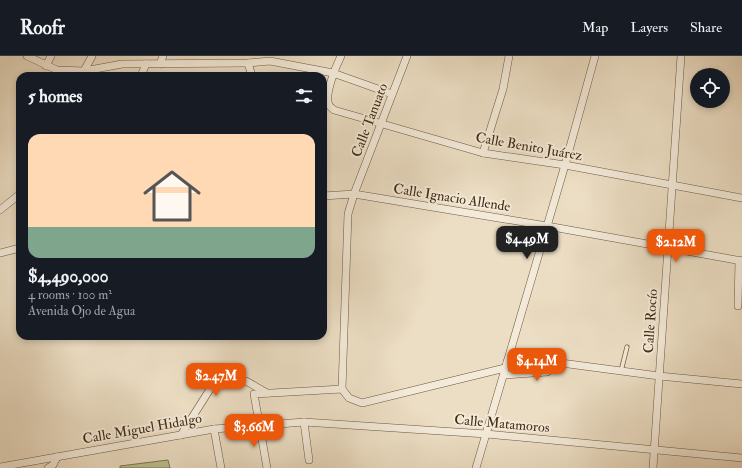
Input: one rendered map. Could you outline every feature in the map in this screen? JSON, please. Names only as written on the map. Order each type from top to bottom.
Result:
[{"type":"street","points":[[27,56],[57,70],[84,71],[122,64],[248,63],[270,61],[323,72]]},
{"type":"street","points":[[46,66],[51,56]]},
{"type":"street","points":[[84,71],[92,56]]},
{"type":"street","points":[[160,64],[163,56]]},
{"type":"street","points":[[327,94],[333,74],[341,56]]},
{"type":"street","name":"Calle Tanuato","points":[[342,389],[348,214],[354,194],[382,125],[407,56]]},
{"type":"street","points":[[483,153],[503,89],[509,56]]},
{"type":"street","points":[[476,468],[565,165],[595,56]]},
{"type":"street","name":"Calle Rocío","points":[[653,468],[681,56]]},
{"type":"street","points":[[248,63],[251,72]]},
{"type":"street","points":[[143,72],[146,64]]},
{"type":"street","points":[[327,73],[392,94]]},
{"type":"street","name":"Calle Benito Juárez","points":[[327,104],[334,110],[483,153],[565,165],[742,198]]},
{"type":"street","name":"Calle Ignacio Allende","points":[[327,196],[354,194],[547,226],[741,261]]},
{"type":"street","points":[[0,210],[16,197]]},
{"type":"street","points":[[0,253],[16,249]]},
{"type":"street","points":[[738,306],[741,261]]},
{"type":"street","points":[[267,468],[254,394],[342,389],[349,398],[362,403],[505,368],[546,361],[659,376],[742,384]]},
{"type":"street","points":[[505,368],[547,372],[562,363]]},
{"type":"street","points":[[181,435],[212,386],[246,381],[267,394]]},
{"type":"street","points":[[304,422],[309,460]]},
{"type":"street","name":"Calle Matamoros","points":[[260,426],[304,422],[486,434],[742,458]]},
{"type":"street","name":"Calle Miguel Hidalgo","points":[[0,467],[214,429],[260,426]]},
{"type":"street","points":[[214,429],[221,468]]},
{"type":"street","points":[[52,467],[57,457]]},
{"type":"lane","points":[[621,371],[627,347]]},
{"type":"green space","points":[[168,460],[170,468],[120,468],[120,466]]}]
